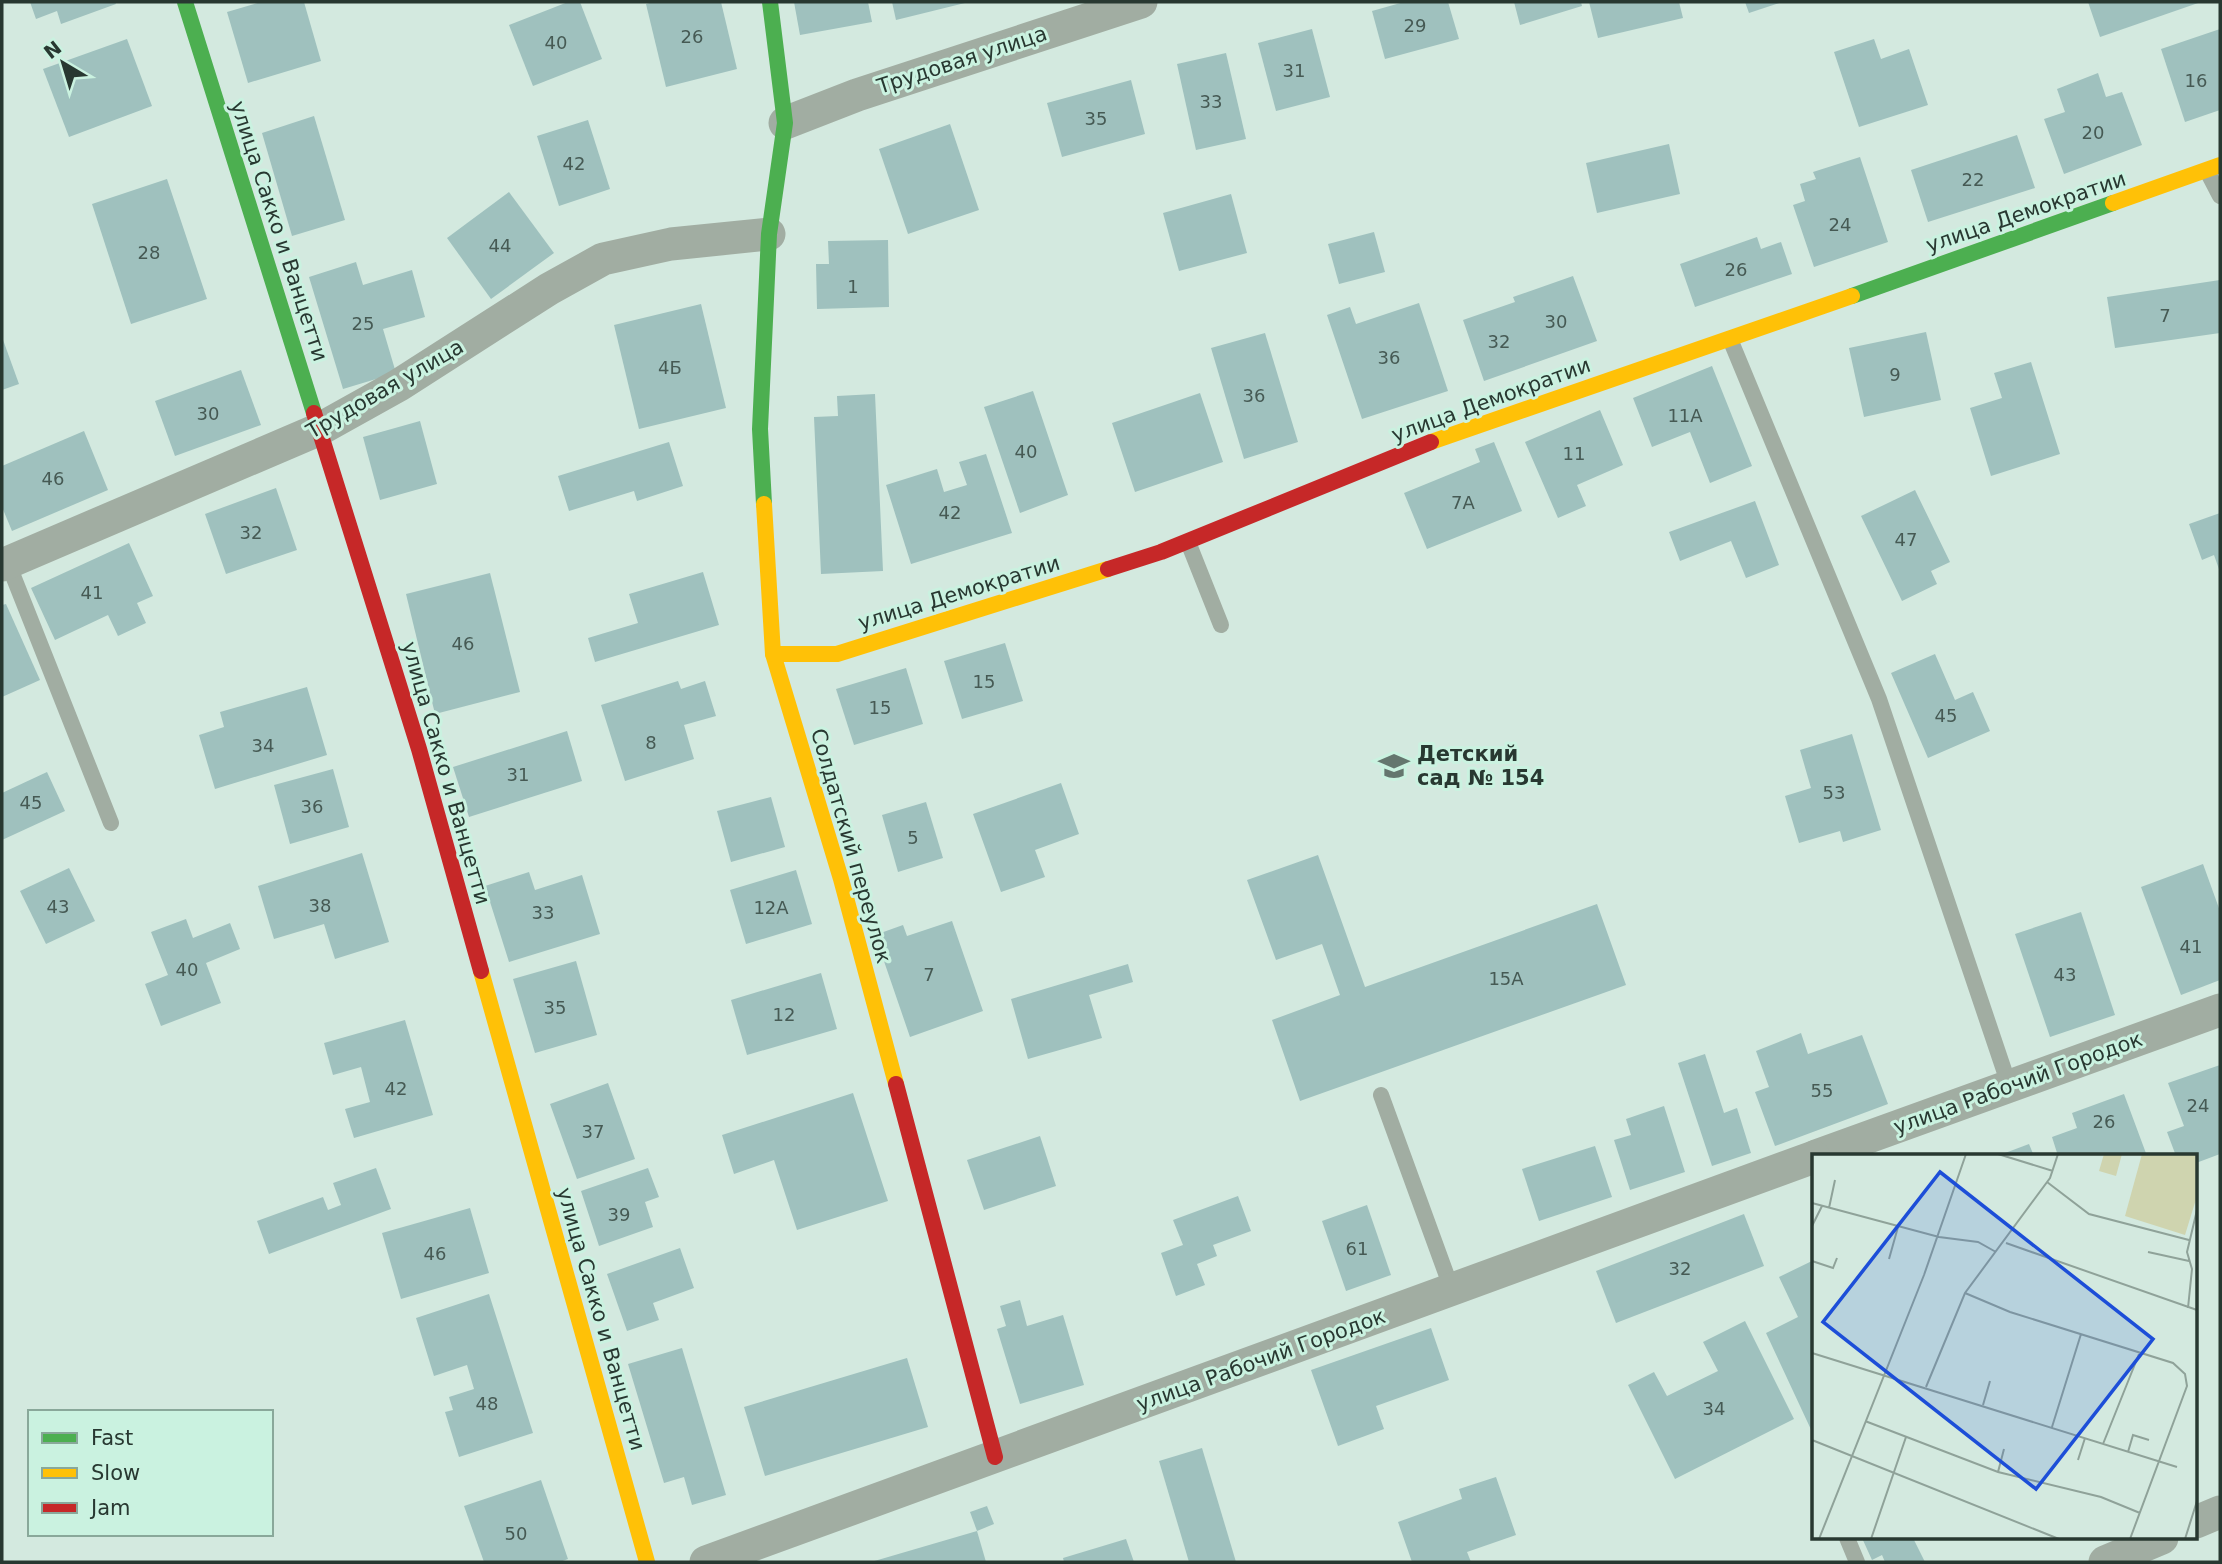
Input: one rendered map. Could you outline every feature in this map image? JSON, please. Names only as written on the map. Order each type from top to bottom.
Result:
[{"type":"street","name":"улица Сакко и Ванцетти","points":[[185,2],[419,748],[647,1562]]},
{"type":"street","name":"Солдатский переулок","points":[[770,2],[785,123],[769,234],[760,429],[773,654],[841,879],[995,1457]]},
{"type":"street","name":"Трудовая улица","points":[[785,123],[857,95],[1141,2]]},
{"type":"street","name":"улица Демократии","points":[[773,654],[837,654],[1161,552],[1446,436],[2214,168]]},
{"type":"street","name":"Трудовая улица","points":[[5,564],[320,429],[399,385],[549,289],[603,259],[671,244],[769,234]]},
{"type":"street","name":"улица Рабочий Городок","points":[[1820,1154],[2220,1010]]},
{"type":"street","name":"улица Рабочий Городок","points":[[706,1562],[1812,1157]]},
{"type":"street","points":[[2198,1521],[2220,1511]]},
{"type":"street","points":[[2105,1562],[2157,1540]]},
{"type":"lane","points":[[2214,168],[2220,196]]},
{"type":"lane","points":[[1730,339],[1879,699],[2009,1085]]},
{"type":"lane","points":[[1188,541],[1221,625]]},
{"type":"lane","points":[[5,564],[111,823]]},
{"type":"lane","points":[[1381,1095],[1452,1290]]},
{"type":"lane","points":[[1848,1540],[1857,1562]]},
{"type":"building","points":[[30,2],[116,4],[61,24],[57,11],[36,19]]},
{"type":"building","points":[[261,2],[304,2],[321,61],[248,83],[227,12]]},
{"type":"building","points":[[568,2],[580,2],[602,59],[533,86],[509,25]]},
{"type":"building","points":[[721,2],[737,69],[666,87],[646,4]]},
{"type":"building","points":[[794,2],[868,2],[872,22],[800,35]]},
{"type":"building","points":[[892,2],[965,2],[965,3],[896,20]]},
{"type":"building","points":[[1404,2],[1448,2],[1459,39],[1385,59],[1372,11]]},
{"type":"building","points":[[1514,2],[1581,2],[1582,6],[1520,25]]},
{"type":"building","points":[[1589,2],[1679,2],[1683,18],[1598,38]]},
{"type":"building","points":[[1745,2],[1782,2],[1749,13]]},
{"type":"building","points":[[2088,2],[2201,2],[2100,37]]},
{"type":"building","points":[[1312,29],[1330,97],[1276,111],[1258,43]]},
{"type":"building","points":[[2220,29],[2220,110],[2185,122],[2161,49]]},
{"type":"building","points":[[127,39],[152,106],[69,137],[43,69]]},
{"type":"building","points":[[1874,39],[1881,59],[1909,49],[1928,105],[1859,127],[1834,52]]},
{"type":"building","points":[[1226,53],[1246,139],[1196,150],[1177,64]]},
{"type":"building","points":[[2098,73],[2106,97],[2122,92],[2142,145],[2064,174],[2044,119],[2065,112],[2057,89]]},
{"type":"building","points":[[1131,80],[1145,134],[1062,157],[1047,103]]},
{"type":"building","points":[[314,116],[345,220],[292,236],[262,133]]},
{"type":"building","points":[[588,120],[610,189],[559,206],[537,136]]},
{"type":"building","points":[[950,124],[979,210],[908,234],[879,149]]},
{"type":"building","points":[[2017,135],[2035,188],[1928,222],[1911,170]]},
{"type":"building","points":[[1669,144],[1680,194],[1597,213],[1586,163]]},
{"type":"building","points":[[1860,157],[1888,242],[1814,267],[1793,205],[1805,201],[1800,184],[1816,179],[1813,172]]},
{"type":"building","points":[[167,179],[207,299],[131,324],[92,204]]},
{"type":"building","points":[[509,192],[554,253],[491,299],[447,238]]},
{"type":"building","points":[[1231,194],[1247,253],[1179,271],[1163,213]]},
{"type":"building","points":[[1374,232],[1385,272],[1339,284],[1328,244]]},
{"type":"building","points":[[1757,237],[1761,249],[1781,242],[1792,274],[1695,307],[1680,264]]},
{"type":"building","points":[[888,240],[889,307],[817,309],[816,264],[829,264],[828,241]]},
{"type":"building","points":[[356,262],[363,285],[412,270],[425,317],[383,329],[396,373],[343,389],[309,277]]},
{"type":"building","points":[[1573,276],[1597,341],[1484,381],[1463,320],[1515,302],[1513,297]]},
{"type":"building","points":[[2220,280],[2220,333],[2115,348],[2107,297]]},
{"type":"building","points":[[1419,303],[1448,391],[1362,419],[1327,315],[1350,307],[1356,324]]},
{"type":"building","points":[[701,304],[726,408],[639,429],[614,325]]},
{"type":"building","points":[[1926,332],[1941,400],[1864,417],[1849,348]]},
{"type":"building","points":[[1265,333],[1298,442],[1244,459],[1211,348]]},
{"type":"building","points":[[2,337],[19,384],[2,390]]},
{"type":"building","points":[[2031,362],[2060,454],[1991,476],[1970,408],[2002,398],[1994,373]]},
{"type":"building","points":[[1712,366],[1752,466],[1710,483],[1690,432],[1652,447],[1633,398]]},
{"type":"building","points":[[241,370],[261,425],[175,456],[155,401]]},
{"type":"building","points":[[1033,391],[1068,495],[1020,513],[984,407]]},
{"type":"building","points":[[1200,393],[1223,462],[1135,492],[1112,423]]},
{"type":"building","points":[[875,394],[883,571],[821,574],[814,417],[838,416],[837,396]]},
{"type":"building","points":[[1600,410],[1623,465],[1577,485],[1586,506],[1558,518],[1525,442]]},
{"type":"building","points":[[420,421],[437,484],[380,500],[363,437]]},
{"type":"building","points":[[84,431],[108,490],[12,531],[2,507],[2,466]]},
{"type":"building","points":[[669,442],[683,486],[637,501],[634,491],[569,511],[558,476]]},
{"type":"building","points":[[1494,442],[1522,511],[1427,549],[1404,493],[1480,462],[1475,449]]},
{"type":"building","points":[[986,454],[1012,533],[911,564],[886,485],[937,469],[944,492],[967,485],[959,462]]},
{"type":"building","points":[[276,488],[297,550],[226,574],[205,514]]},
{"type":"building","points":[[1915,490],[1950,562],[1931,571],[1937,584],[1902,601],[1861,516]]},
{"type":"building","points":[[1755,501],[1779,565],[1746,578],[1731,541],[1680,561],[1669,532]]},
{"type":"building","points":[[2220,513],[2220,572],[2214,555],[2202,560],[2189,524]]},
{"type":"building","points":[[129,543],[153,596],[137,603],[146,623],[118,636],[108,615],[55,640],[31,588]]},
{"type":"building","points":[[703,572],[719,625],[595,662],[588,638],[638,623],[629,594]]},
{"type":"building","points":[[490,573],[520,692],[435,714],[406,594]]},
{"type":"building","points":[[6,604],[40,680],[2,697],[2,605]]},
{"type":"building","points":[[1005,643],[1023,701],[962,719],[944,661]]},
{"type":"building","points":[[1935,654],[1955,700],[1973,692],[1990,731],[1928,758],[1891,673]]},
{"type":"building","points":[[906,668],[923,724],[854,745],[836,689]]},
{"type":"building","points":[[678,681],[681,689],[705,681],[716,716],[684,725],[694,759],[625,781],[601,705]]},
{"type":"building","points":[[307,687],[327,755],[215,789],[199,735],[224,727],[220,712]]},
{"type":"building","points":[[567,731],[582,781],[469,817],[453,767]]},
{"type":"building","points":[[1852,734],[1881,830],[1843,842],[1840,831],[1799,843],[1785,796],[1811,788],[1800,750]]},
{"type":"building","points":[[333,769],[349,827],[290,844],[274,785]]},
{"type":"building","points":[[47,772],[65,811],[2,840],[2,793]]},
{"type":"building","points":[[1061,783],[1079,834],[1035,850],[1045,877],[1001,892],[973,814]]},
{"type":"building","points":[[771,797],[785,847],[731,862],[717,811]]},
{"type":"building","points":[[926,802],[943,858],[898,872],[882,815]]},
{"type":"building","points":[[362,853],[389,942],[335,959],[324,924],[274,939],[258,886]]},
{"type":"building","points":[[1318,855],[1365,987],[1597,904],[1626,985],[1300,1101],[1272,1020],[1340,995],[1322,944],[1276,960],[1247,880]]},
{"type":"building","points":[[2203,864],[2220,911],[2220,980],[2181,995],[2141,887]]},
{"type":"building","points":[[69,868],[95,921],[46,944],[20,891]]},
{"type":"building","points":[[796,870],[812,924],[746,944],[730,890]]},
{"type":"building","points":[[529,872],[535,890],[582,875],[600,934],[509,962],[485,886]]},
{"type":"building","points":[[2081,912],[2115,1015],[2050,1037],[2015,934]]},
{"type":"building","points":[[186,919],[193,938],[230,923],[240,949],[206,963],[221,1003],[161,1026],[145,984],[168,975],[151,932]]},
{"type":"building","points":[[952,921],[983,1011],[910,1037],[875,935],[903,925],[907,936]]},
{"type":"building","points":[[576,961],[597,1035],[535,1053],[513,979]]},
{"type":"building","points":[[1128,964],[1133,982],[1089,995],[1102,1038],[1028,1059],[1011,999]]},
{"type":"building","points":[[821,973],[837,1029],[747,1055],[731,1000]]},
{"type":"building","points":[[405,1020],[433,1115],[354,1138],[345,1109],[370,1102],[361,1067],[333,1075],[324,1043]]},
{"type":"building","points":[[1801,1033],[1808,1054],[1862,1035],[1888,1104],[1775,1146],[1755,1092],[1769,1087],[1756,1051]]},
{"type":"building","points":[[1705,1054],[1724,1113],[1737,1108],[1751,1153],[1712,1166],[1678,1063]]},
{"type":"building","points":[[2220,1065],[2220,1154],[2198,1162],[2198,1154],[2175,1154],[2167,1132],[2184,1126],[2168,1083]]},
{"type":"building","points":[[608,1083],[635,1159],[577,1179],[550,1104]]},
{"type":"building","points":[[853,1093],[888,1201],[797,1230],[774,1160],[734,1174],[722,1135]]},
{"type":"building","points":[[2124,1094],[2146,1154],[2057,1154],[2052,1137],[2077,1128],[2072,1113]]},
{"type":"building","points":[[1664,1106],[1685,1172],[1630,1190],[1614,1140],[1631,1135],[1626,1119]]},
{"type":"building","points":[[1040,1136],[1056,1186],[984,1210],[967,1160]]},
{"type":"building","points":[[2029,1144],[2033,1154],[2002,1154]]},
{"type":"building","points":[[1595,1146],[1612,1197],[1539,1221],[1522,1169]]},
{"type":"building","points":[[376,1168],[391,1209],[269,1254],[257,1221],[323,1197],[328,1210],[341,1205],[333,1183]]},
{"type":"building","points":[[648,1168],[659,1197],[645,1202],[653,1227],[599,1246],[581,1191]]},
{"type":"building","points":[[1238,1196],[1251,1231],[1213,1245],[1217,1256],[1197,1264],[1205,1285],[1176,1296],[1161,1253],[1183,1245],[1173,1220]]},
{"type":"building","points":[[1367,1205],[1391,1275],[1346,1291],[1322,1221]]},
{"type":"building","points":[[470,1208],[489,1273],[401,1299],[382,1233]]},
{"type":"building","points":[[1744,1214],[1764,1266],[1616,1323],[1596,1271]]},
{"type":"building","points":[[680,1248],[694,1288],[653,1303],[659,1320],[627,1331],[607,1274]]},
{"type":"building","points":[[1812,1261],[1812,1432],[1766,1333],[1798,1317],[1779,1277]]},
{"type":"building","points":[[489,1294],[533,1433],[459,1457],[445,1412],[453,1410],[449,1397],[474,1389],[467,1365],[434,1376],[416,1318]]},
{"type":"building","points":[[1020,1300],[1027,1326],[1063,1315],[1084,1385],[1020,1404],[997,1329],[1006,1326],[1000,1306]]},
{"type":"building","points":[[1745,1321],[1794,1419],[1675,1479],[1628,1385],[1654,1372],[1667,1396],[1718,1371],[1703,1342]]},
{"type":"building","points":[[1431,1328],[1449,1380],[1376,1406],[1384,1429],[1338,1446],[1311,1370]]},
{"type":"building","points":[[682,1348],[726,1495],[692,1505],[684,1477],[664,1483],[628,1364]]},
{"type":"building","points":[[907,1358],[928,1427],[765,1476],[744,1407]]},
{"type":"building","points":[[1202,1448],[1236,1562],[1189,1562],[1159,1461]]},
{"type":"building","points":[[1496,1477],[1516,1535],[1467,1552],[1471,1562],[1412,1562],[1398,1522],[1462,1499],[1459,1489]]},
{"type":"building","points":[[541,1480],[568,1559],[560,1562],[484,1562],[464,1506]]},
{"type":"building","points":[[987,1506],[994,1524],[977,1531],[970,1512]]},
{"type":"building","points":[[977,1531],[986,1562],[871,1562]]},
{"type":"building","points":[[1126,1539],[1134,1562],[1064,1562],[1063,1558]]},
{"type":"building","points":[[1863,1540],[1914,1540],[1925,1562],[1885,1562],[1882,1555],[1872,1560]]},
{"type":"traffic: fast","points":[[185,2],[314,413]]},
{"type":"traffic: fast","points":[[764,504],[760,429],[769,234],[785,123],[770,2]]},
{"type":"traffic: fast","points":[[1852,296],[2113,203]]},
{"type":"traffic: slow","points":[[2113,203],[2220,165]]},
{"type":"traffic: slow","points":[[1431,442],[1852,296]]},
{"type":"traffic: slow","points":[[764,504],[773,654],[841,879],[896,1084]]},
{"type":"traffic: slow","points":[[773,654],[837,654],[1108,569]]},
{"type":"traffic: slow","points":[[481,971],[647,1562]]},
{"type":"traffic: jam","points":[[314,413],[419,749],[481,971]]},
{"type":"traffic: jam","points":[[1108,569],[1161,552],[1431,442]]},
{"type":"traffic: jam","points":[[896,1084],[995,1457]]},
{"type":"place","name":"Детский сад № 154","points":[[1394,766]]}]
